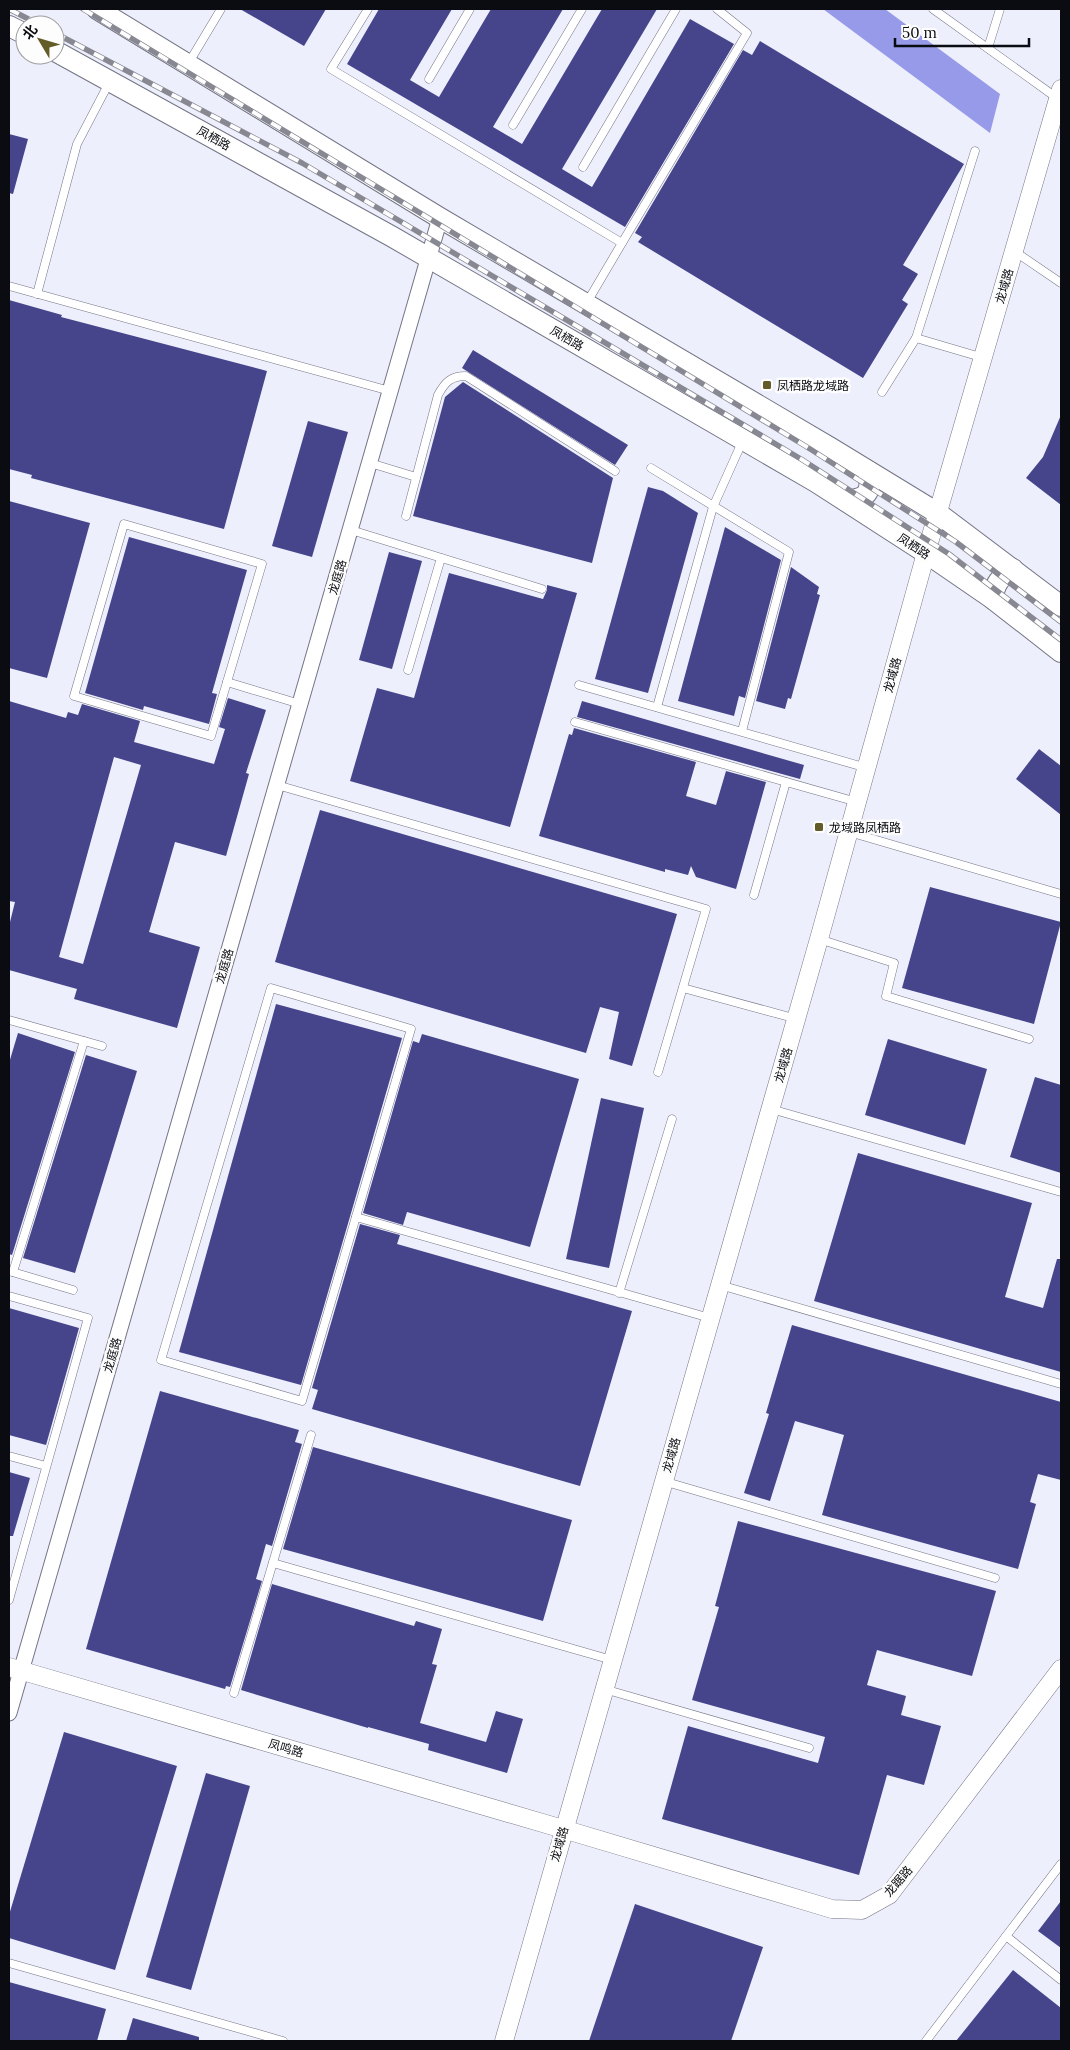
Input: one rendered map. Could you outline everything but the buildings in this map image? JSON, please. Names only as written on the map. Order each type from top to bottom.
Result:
[{"type":"main road","points":[[97,9],[440,218],[939,514],[1061,606]]},
{"type":"main road","name":"凤栖路","points":[[65,56],[383,231],[846,501],[992,599],[1061,652]]},
{"type":"main road","points":[[846,501],[859,499],[867,494],[871,485],[868,471]]},
{"type":"main road","points":[[992,599],[998,580],[1013,569]]},
{"type":"street","name":"龙域路","points":[[504,2041],[797,1019],[926,553],[939,514],[1060,94]]},
{"type":"street","name":"龙庭路","points":[[9,1713],[15,1669],[277,785],[440,218]]},
{"type":"street","name":"凤鸣路","points":[[15,1669],[564,1829]]},
{"type":"street","name":"龙踞路","points":[[564,1829],[832,1909],[862,1910],[888,1895],[1061,1669]]},
{"type":"lane","points":[[188,64],[221,9]]},
{"type":"lane","points":[[368,9],[331,69],[622,243]]},
{"type":"lane","points":[[429,79],[470,9]]},
{"type":"lane","points":[[513,126],[582,9]]},
{"type":"lane","points":[[583,166],[676,9]]},
{"type":"lane","points":[[586,304],[747,33],[717,9]]},
{"type":"lane","points":[[933,9],[988,48],[1060,94]]},
{"type":"lane","points":[[988,48],[1000,9]]},
{"type":"lane","points":[[38,294],[77,144],[110,81]]},
{"type":"lane","points":[[882,392],[916,338],[974,151]]},
{"type":"lane","points":[[1014,252],[1061,283]]},
{"type":"lane","points":[[9,286],[390,391]]},
{"type":"lane","points":[[916,338],[984,358]]},
{"type":"lane","points":[[406,516],[438,394],[444,383],[455,376],[466,376],[615,471]]},
{"type":"lane","points":[[657,707],[713,507],[743,440]]},
{"type":"lane","points":[[370,463],[416,476]]},
{"type":"lane","points":[[650,468],[789,552],[742,731]]},
{"type":"lane","points":[[124,524],[262,564],[227,682],[212,736],[74,696],[124,524]]},
{"type":"lane","points":[[351,530],[542,589]]},
{"type":"lane","points":[[408,670],[441,558]]},
{"type":"lane","points":[[227,682],[300,704]]},
{"type":"lane","points":[[579,685],[867,768]]},
{"type":"lane","points":[[575,722],[857,802]]},
{"type":"lane","points":[[754,894],[786,782]]},
{"type":"lane","points":[[277,785],[706,909],[658,1072]]},
{"type":"lane","points":[[849,832],[1061,894]]},
{"type":"lane","points":[[819,940],[894,963],[886,996],[1029,1038]]},
{"type":"lane","points":[[271,988],[412,1029],[356,1217],[302,1401],[162,1360],[271,988]]},
{"type":"lane","points":[[683,988],[797,1019]]},
{"type":"lane","points":[[9,1020],[102,1046]]},
{"type":"lane","points":[[73,1290],[11,1272],[84,1041]]},
{"type":"lane","points":[[771,1109],[1061,1192]]},
{"type":"lane","points":[[619,1293],[672,1119]]},
{"type":"lane","points":[[356,1217],[710,1318]]},
{"type":"lane","points":[[720,1286],[1061,1384]]},
{"type":"lane","points":[[9,1296],[88,1318],[9,1600]]},
{"type":"lane","points":[[234,1693],[311,1435]]},
{"type":"lane","points":[[9,1456],[46,1466]]},
{"type":"lane","points":[[663,1481],[995,1578]]},
{"type":"lane","points":[[273,1563],[612,1660]]},
{"type":"lane","points":[[604,1689],[809,1748]]},
{"type":"lane","points":[[926,2041],[1061,1864]]},
{"type":"lane","points":[[1006,1936],[1061,1980]]},
{"type":"lane","points":[[9,1963],[283,2041]]},
{"type":"water","points":[[823,9],[885,9],[1000,94],[990,133]]},
{"type":"railway","points":[[9,9],[21,15]]},
{"type":"railway","points":[[83,9],[807,447],[956,542],[1061,622]]},
{"type":"railway","points":[[65,38],[302,163],[801,459],[949,554],[1061,640]]},
{"type":"place","name":"凤栖路龙域路","points":[[767,385]]},
{"type":"place","name":"龙域路凤栖路","points":[[819,827]]}]
